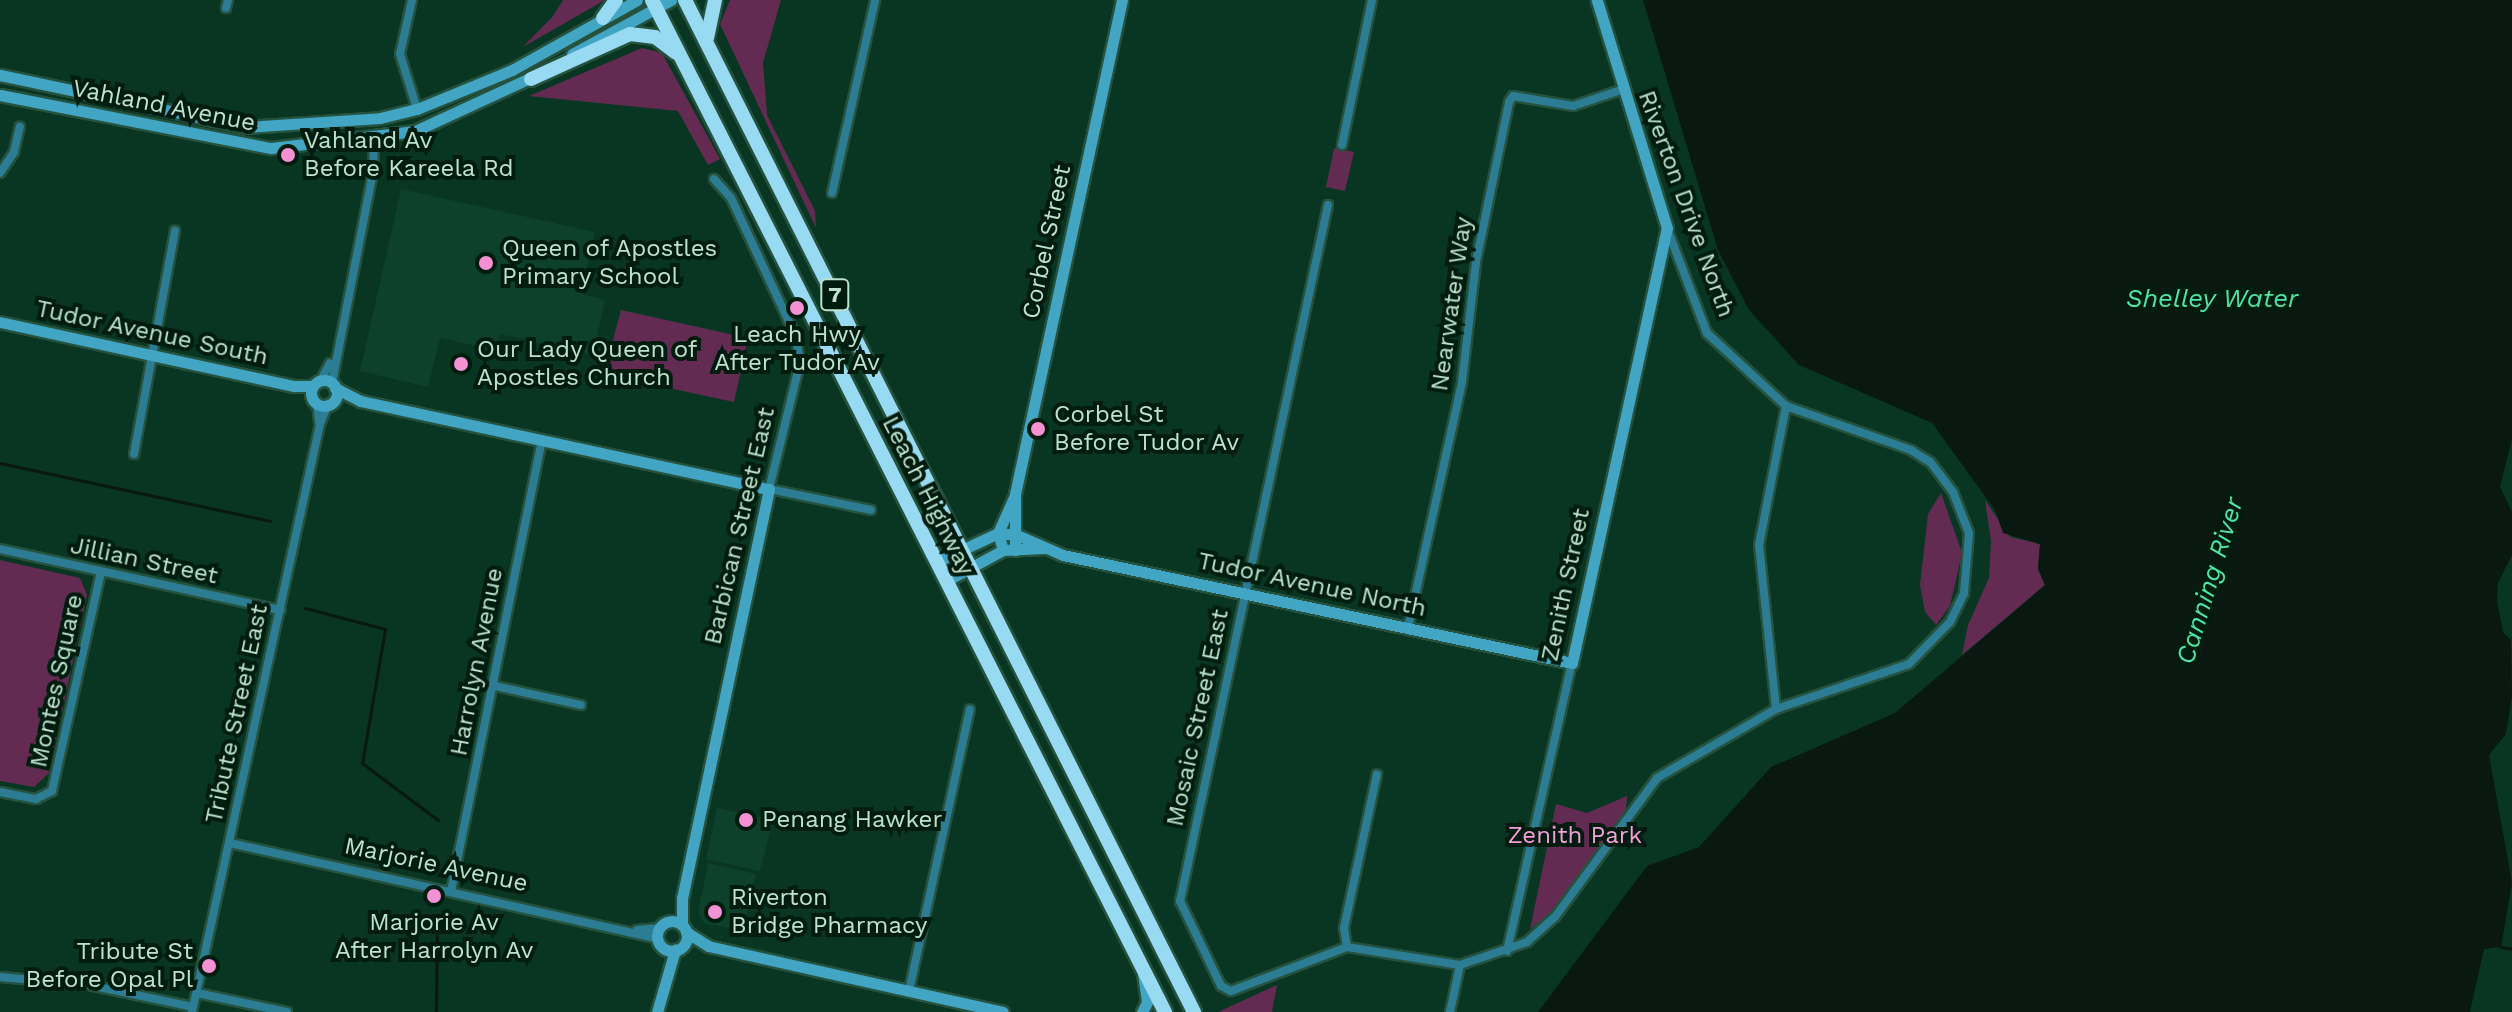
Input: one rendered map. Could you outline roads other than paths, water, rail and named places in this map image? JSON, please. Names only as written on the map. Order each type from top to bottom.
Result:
[{"type":"highway","points":[[603,18],[616,0]]},
{"type":"highway","name":"Leach Highway","points":[[685,0],[1194,1012]]},
{"type":"highway","points":[[707,42],[708,15],[715,0]]},
{"type":"highway","name":"Leach Highway","points":[[654,4],[1165,1012]]},
{"type":"highway","points":[[531,79],[630,34],[655,37],[679,56]]},
{"type":"highway","points":[[1180,1012],[1181,981]]},
{"type":"street","points":[[412,0],[400,54],[417,109]]},
{"type":"street","name":"Vahland Avenue","points":[[0,75],[256,128],[380,118],[417,109],[512,70],[637,0]]},
{"type":"street","name":"Vahland Avenue","points":[[0,95],[247,147],[374,139],[441,122],[531,79],[654,4],[671,0]]},
{"type":"street","points":[[832,193],[875,0]]},
{"type":"street","name":"Corbel Street","points":[[998,533],[1015,494],[1122,0]]},
{"type":"street","points":[[1342,145],[1372,0]]},
{"type":"street","name":"Riverton Drive North","points":[[1460,965],[1507,951],[1555,917],[1657,778],[1776,709],[1909,664],[1950,622],[1964,593],[1969,533],[1961,507],[1930,462],[1889,440],[1786,406],[1707,333],[1667,228],[1621,90],[1597,0]]},
{"type":"street","points":[[0,82],[38,93],[21,100]]},
{"type":"street","name":"Nearwater Way","points":[[1408,628],[1462,382],[1476,262],[1509,102],[1513,96],[1573,106],[1621,90]]},
{"type":"street","points":[[0,173],[14,152],[20,127]]},
{"type":"street","name":"Tribute Street East","points":[[193,1009],[320,424],[324,393],[366,213],[374,139]]},
{"type":"street","name":"Barbican Street East","points":[[684,928],[682,898],[769,489],[800,363],[796,337],[731,198],[714,179]]},
{"type":"street","name":"Mosaic Street East","points":[[1328,205],[1180,901],[1221,986],[1231,991],[1347,947]]},
{"type":"street","name":"Zenith Street","points":[[1507,951],[1667,228]]},
{"type":"street","points":[[134,454],[175,231]]},
{"type":"street","name":"Tudor Avenue South","points":[[0,322],[871,510]]},
{"type":"street","points":[[1776,709],[1759,545],[1786,406]]},
{"type":"street","name":"Harrolyn Avenue","points":[[451,891],[495,686],[542,440]]},
{"type":"street","name":"Corbel Street","points":[[1009,550],[1017,535],[1015,494]]},
{"type":"street","points":[[936,562],[998,533],[1009,550]]},
{"type":"street","name":"Tudor Avenue North","points":[[998,533],[1017,535],[1044,548],[1572,663]]},
{"type":"street","name":"Tudor Avenue North","points":[[946,581],[1009,550],[1044,548]]},
{"type":"street","name":"Jillian Street","points":[[0,549],[280,610]]},
{"type":"street","name":"Montes Square","points":[[0,792],[36,799],[52,791],[101,572]]},
{"type":"street","points":[[495,686],[581,705]]},
{"type":"street","points":[[909,991],[970,710]]},
{"type":"street","points":[[1377,774],[1344,928],[1347,947],[1460,965],[1450,1012]]},
{"type":"street","name":"Marjorie Avenue","points":[[230,843],[633,930],[662,934],[684,928],[708,946]]},
{"type":"street","name":"Barbican Street East","points":[[662,934],[682,898]]},
{"type":"street","points":[[664,974],[684,928]]},
{"type":"street","points":[[657,1012],[664,974],[662,934]]},
{"type":"street","name":"Marjorie Avenue","points":[[662,934],[676,950],[708,946],[1003,1012]]},
{"type":"street","points":[[1141,964],[1147,1002],[1142,1012]]},
{"type":"street","points":[[0,977],[89,985],[193,1009]]},
{"type":"street","points":[[197,993],[287,1012]]},
{"type":"water","name":"Shelley Water","points":[[1643,0],[2512,0],[2512,439],[2500,487],[2512,512],[2512,555],[2498,583],[2497,600],[2503,632],[2511,640],[2512,696],[2506,734],[2489,755],[2512,883],[2501,947],[2484,949],[2470,1012],[1538,1012],[1647,866],[1699,847],[1771,767],[1895,713],[2045,585],[2038,569],[2040,544],[2003,533],[1995,510],[1932,423],[1799,365],[1749,310],[1718,250]]},
{"type":"waterway","points":[[0,463],[270,521]]},
{"type":"waterway","points":[[305,608],[385,629],[362,763],[438,820]]},
{"type":"waterway","points":[[436,1012],[437,916]]},
{"type":"waterway","points":[[2501,947],[2512,949]]},
{"type":"place","name":"Vahland Av Before Kareela Rd","points":[[288,155]]},
{"type":"place","name":"Queen of Apostles Primary School","points":[[486,263]]},
{"type":"place","name":"Leach Hwy After Tudor Av","points":[[797,308]]},
{"type":"place","name":"Our Lady Queen of Apostles Church","points":[[461,364]]},
{"type":"place","name":"Corbel St Before Tudor Av","points":[[1038,429]]},
{"type":"place","name":"Penang Hawker","points":[[746,820]]},
{"type":"place","name":"Marjorie Av After Harrolyn Av","points":[[434,896]]},
{"type":"place","name":"Riverton Bridge Pharmacy","points":[[715,912]]},
{"type":"place","name":"Tribute St Before Opal Pl","points":[[209,966]]},
{"type":"water label","name":"Canning River","points":[[2210,581]]},
{"type":"park label","name":"Zenith Park","points":[[1575,836]]}]
